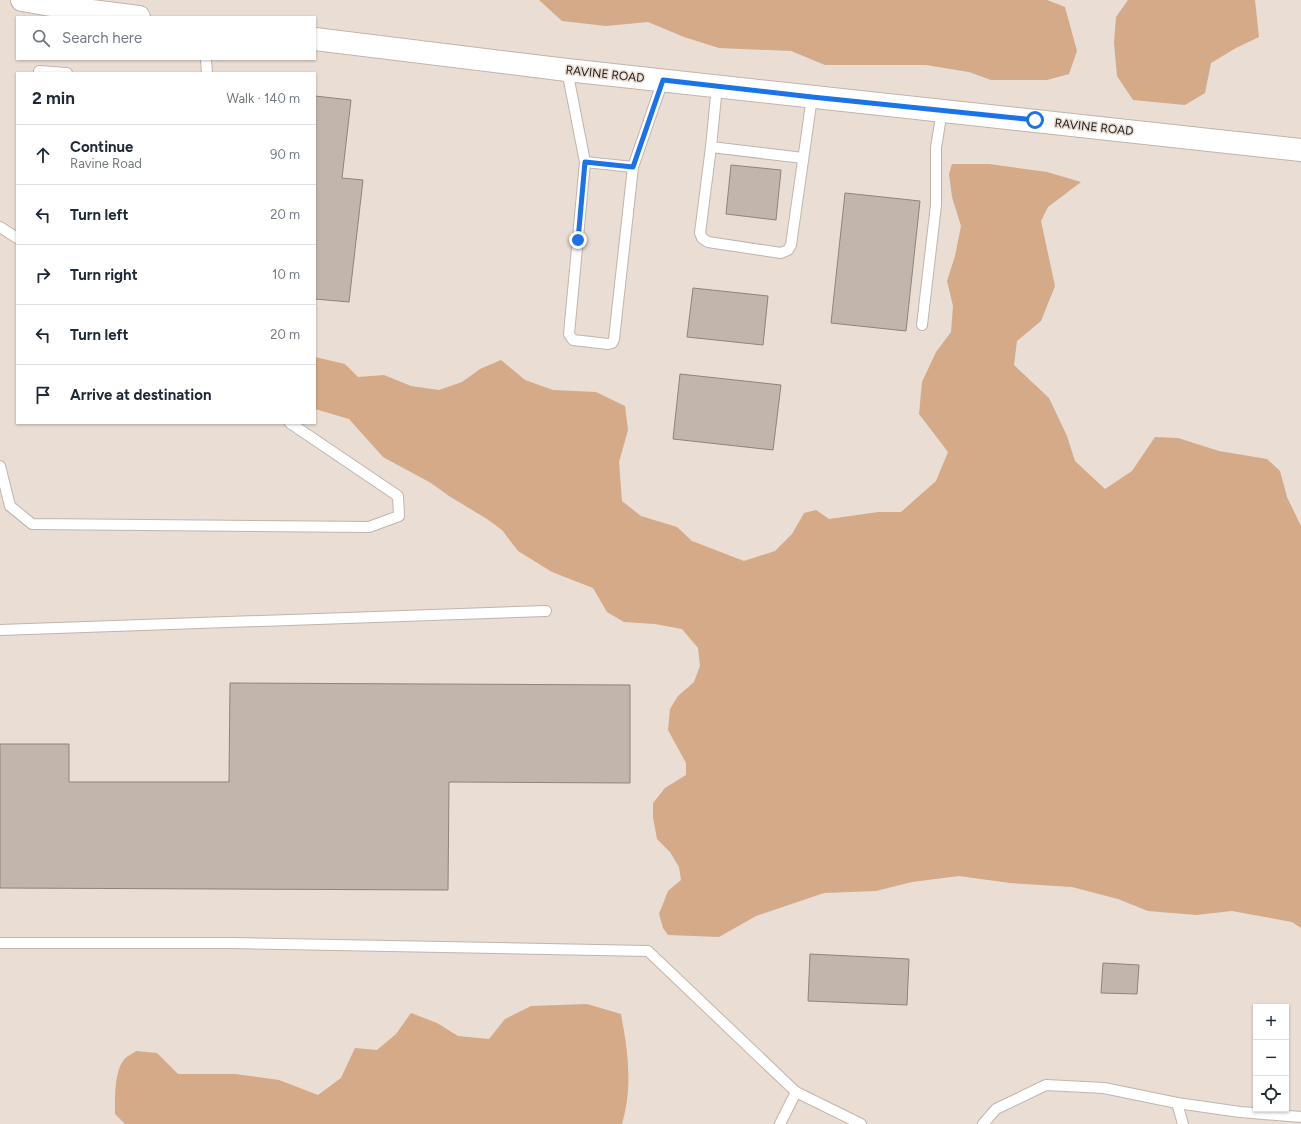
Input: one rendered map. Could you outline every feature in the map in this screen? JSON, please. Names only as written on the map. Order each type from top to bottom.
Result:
[{"type":"street","points":[[22,0],[68,8],[131,16]]},
{"type":"street","name":"RAVINE ROAD","points":[[316,39],[567,70],[1301,150]]},
{"type":"lane","points":[[206,60],[207,72]]},
{"type":"lane","points":[[567,70],[585,162],[569,334],[573,340],[608,344],[614,339],[633,167],[663,80]]},
{"type":"lane","points":[[39,72],[53,72]]},
{"type":"lane","points":[[717,86],[700,233],[702,238],[708,242],[781,253],[788,250],[792,245],[812,97]]},
{"type":"lane","points":[[922,325],[936,205],[936,148],[942,110]]},
{"type":"lane","points":[[711,147],[803,158]]},
{"type":"lane","points":[[585,162],[633,167]]},
{"type":"lane","points":[[0,226],[16,237]]},
{"type":"lane","points":[[0,466],[10,506],[32,524],[369,527],[399,516],[398,496],[291,424]]},
{"type":"lane","points":[[0,630],[546,611]]},
{"type":"lane","points":[[0,943],[231,943],[648,951],[796,1092],[861,1124]]},
{"type":"lane","points":[[983,1124],[996,1109],[1046,1086],[1104,1088],[1177,1103],[1240,1112],[1301,1117]]},
{"type":"lane","points":[[780,1124],[796,1092]]},
{"type":"lane","points":[[1177,1103],[1183,1124]]},
{"type":"shaded area","points":[[539,0],[1047,0],[1065,7],[1077,51],[1069,74],[1047,80],[991,80],[969,72],[926,65],[825,65],[791,51],[719,48],[684,37],[648,22],[606,26],[562,21]]},
{"type":"shaded area","points":[[1128,0],[1255,0],[1259,37],[1236,48],[1211,63],[1205,93],[1185,105],[1133,100],[1117,76],[1114,43],[1116,17]]},
{"type":"shaded area","points":[[952,164],[989,164],[1047,172],[1081,182],[1048,207],[1041,221],[1055,286],[1041,321],[1017,341],[1014,365],[1049,398],[1067,436],[1075,461],[1105,489],[1132,471],[1155,437],[1178,438],[1219,451],[1267,459],[1280,471],[1287,497],[1301,526],[1301,928],[1292,922],[1232,911],[1196,915],[1148,911],[1118,899],[1072,887],[1010,883],[959,876],[912,882],[876,891],[824,893],[756,916],[719,937],[668,935],[663,928],[659,914],[668,891],[681,880],[679,867],[670,852],[657,839],[653,817],[653,803],[665,788],[686,775],[686,763],[668,730],[670,709],[678,696],[694,682],[700,666],[698,648],[682,629],[655,624],[624,622],[607,612],[593,588],[552,572],[518,551],[502,530],[487,519],[449,496],[431,483],[383,457],[349,419],[316,409],[316,357],[345,364],[358,377],[384,375],[411,386],[439,390],[462,382],[480,369],[501,360],[525,380],[553,390],[596,392],[625,406],[628,430],[619,462],[622,501],[641,516],[677,527],[692,541],[744,561],[775,551],[792,534],[804,513],[816,510],[829,519],[878,512],[901,512],[936,481],[948,452],[919,414],[922,382],[936,352],[951,332],[953,306],[947,281],[955,256],[961,226],[952,197],[949,174]]},
{"type":"shaded area","points":[[587,1004],[621,1014],[626,1042],[628,1069],[627,1096],[622,1124],[125,1124],[115,1114],[116,1087],[120,1066],[127,1057],[136,1051],[157,1053],[178,1074],[235,1074],[279,1080],[318,1095],[341,1078],[355,1048],[377,1050],[396,1034],[411,1013],[437,1023],[458,1036],[489,1039],[505,1019],[531,1006]]},
{"type":"building","points":[[316,96],[351,100],[342,178],[363,180],[349,302],[316,299]]},
{"type":"building","points":[[731,165],[781,170],[776,220],[726,214]]},
{"type":"building","points":[[845,193],[920,201],[906,331],[831,323]]},
{"type":"building","points":[[693,288],[768,296],[763,345],[687,337]]},
{"type":"building","points":[[680,374],[781,385],[773,450],[673,439]]},
{"type":"building","points":[[230,683],[630,685],[630,783],[449,782],[448,890],[0,888],[0,744],[69,744],[69,782],[229,782]]},
{"type":"building","points":[[810,954],[909,959],[907,1005],[808,1001]]},
{"type":"building","points":[[1103,963],[1139,965],[1137,994],[1101,993]]},
{"type":"route","points":[[578,240],[585,162],[633,167],[663,80],[1035,120]]}]
